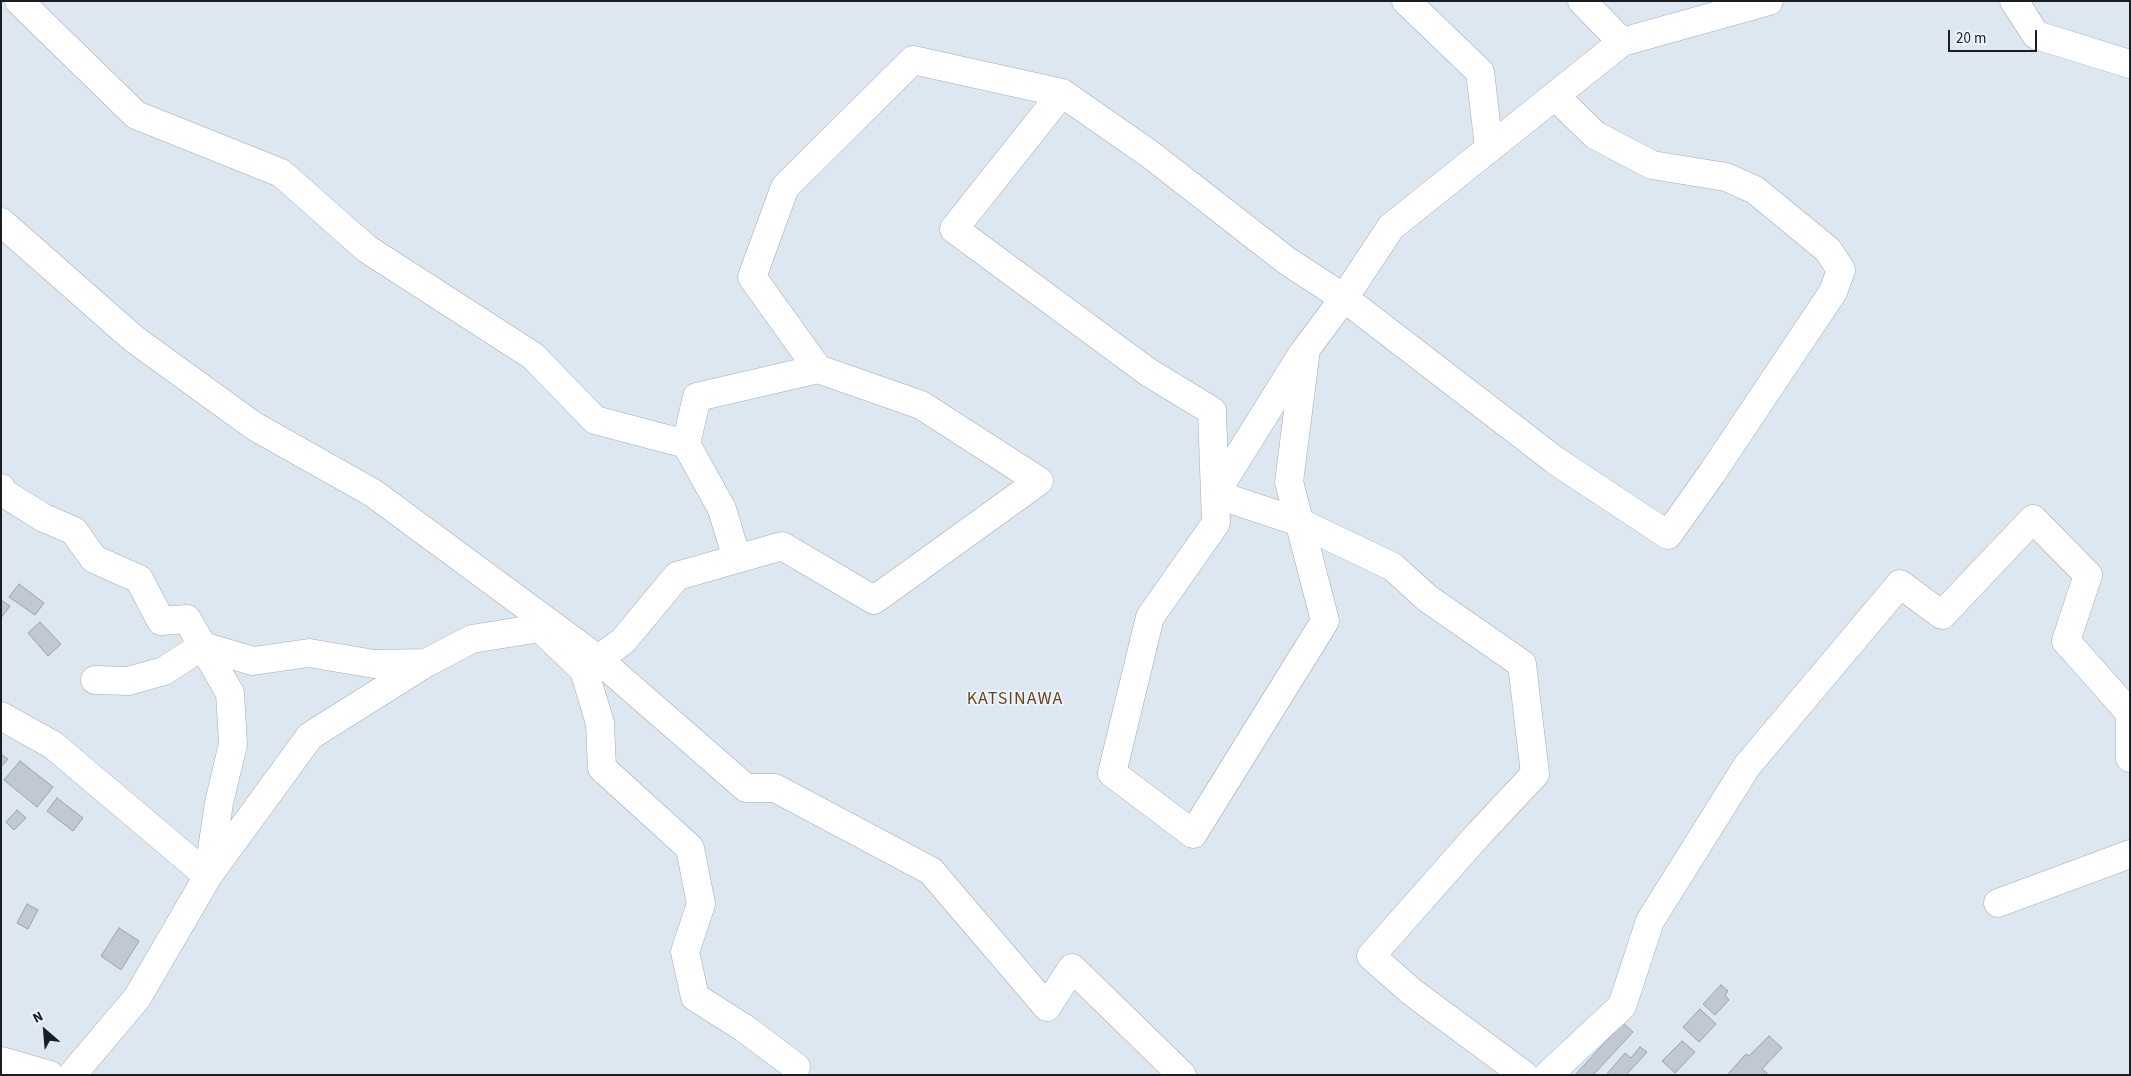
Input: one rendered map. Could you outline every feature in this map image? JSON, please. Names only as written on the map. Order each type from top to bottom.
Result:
[{"type":"street","points":[[19,1],[136,115],[281,173],[367,249],[533,356],[595,420],[686,444]]},
{"type":"street","points":[[1406,1],[1480,72],[1489,147]]},
{"type":"street","points":[[1582,1],[1622,42]]},
{"type":"street","points":[[1215,494],[1306,349],[1344,298],[1391,227],[1622,42],[1769,1]]},
{"type":"street","points":[[2014,1],[2036,36],[2130,64]]},
{"type":"street","points":[[818,369],[752,277],[785,187],[913,60],[1062,93],[1151,154],[1287,261],[1344,298],[1556,461],[1668,535],[1834,292],[1841,270],[1828,250],[1754,190],[1726,177],[1652,165],[1595,135],[1555,96]]},
{"type":"street","points":[[1062,93],[954,229],[1148,372],[1212,412],[1216,523],[1150,617],[1112,773],[1193,834],[1325,621],[1289,482],[1306,349]]},
{"type":"street","points":[[1,222],[142,344],[254,426],[373,493],[746,788],[775,788],[931,871],[1047,1007],[1072,968],[1182,1075]]},
{"type":"street","points":[[591,665],[623,641],[677,576],[737,559],[782,546],[874,600],[1038,482],[921,405],[818,369],[697,397],[686,444],[722,509],[737,559]]},
{"type":"street","points":[[1,488],[5,494],[44,518],[74,531],[94,559],[139,579],[161,621],[187,619],[230,693],[233,744],[219,803],[208,876]]},
{"type":"street","points":[[1215,494],[1299,522],[1392,567],[1427,598],[1522,664],[1535,774],[1477,836],[1371,956],[1412,992],[1524,1075]]},
{"type":"street","points":[[1548,1075],[1622,1006],[1650,920],[1747,766],[1900,584],[1942,615],[2033,519],[2088,576],[2066,642],[2129,711],[2130,758]]},
{"type":"street","points":[[72,1075],[137,998],[208,876],[310,736],[426,663],[472,639],[540,628],[591,665],[600,723],[602,768],[690,848],[701,904],[685,952],[695,997],[744,1028],[799,1072]]},
{"type":"street","points":[[202,646],[252,661],[309,653],[374,664],[426,663]]},
{"type":"street","points":[[95,680],[128,681],[164,671],[202,646]]},
{"type":"street","points":[[1,716],[53,745],[208,876]]},
{"type":"street","points":[[1998,903],[2130,854]]},
{"type":"street","points":[[1,1061],[50,1075]]},
{"type":"building","points":[[19,584],[44,603],[35,615],[9,597]]},
{"type":"building","points":[[1,600],[10,606],[1,618]]},
{"type":"building","points":[[40,622],[61,644],[48,656],[28,633]]},
{"type":"building","points":[[1,754],[8,759],[1,767]]},
{"type":"building","points":[[20,761],[53,787],[37,807],[4,780]]},
{"type":"building","points":[[57,798],[83,818],[73,831],[47,811]]},
{"type":"building","points":[[17,810],[26,818],[14,830],[6,822]]},
{"type":"building","points":[[27,904],[38,910],[28,929],[17,923]]},
{"type":"building","points":[[119,928],[139,941],[121,970],[101,956]]},
{"type":"building","points":[[1721,985],[1728,991],[1725,995],[1729,1000],[1715,1015],[1703,1004]]},
{"type":"building","points":[[1700,1009],[1716,1024],[1699,1042],[1683,1027]]},
{"type":"building","points":[[1623,1023],[1633,1032],[1593,1075],[1575,1075]]},
{"type":"building","points":[[1769,1036],[1782,1048],[1762,1069],[1767,1073],[1766,1075],[1727,1075],[1746,1054],[1749,1056]]},
{"type":"building","points":[[1682,1041],[1695,1052],[1675,1073],[1662,1061]]},
{"type":"building","points":[[1640,1047],[1647,1052],[1626,1075],[1606,1075],[1625,1053],[1631,1058]]},
{"type":"district","name":"KATSINAWA","points":[[1015,700]]}]
